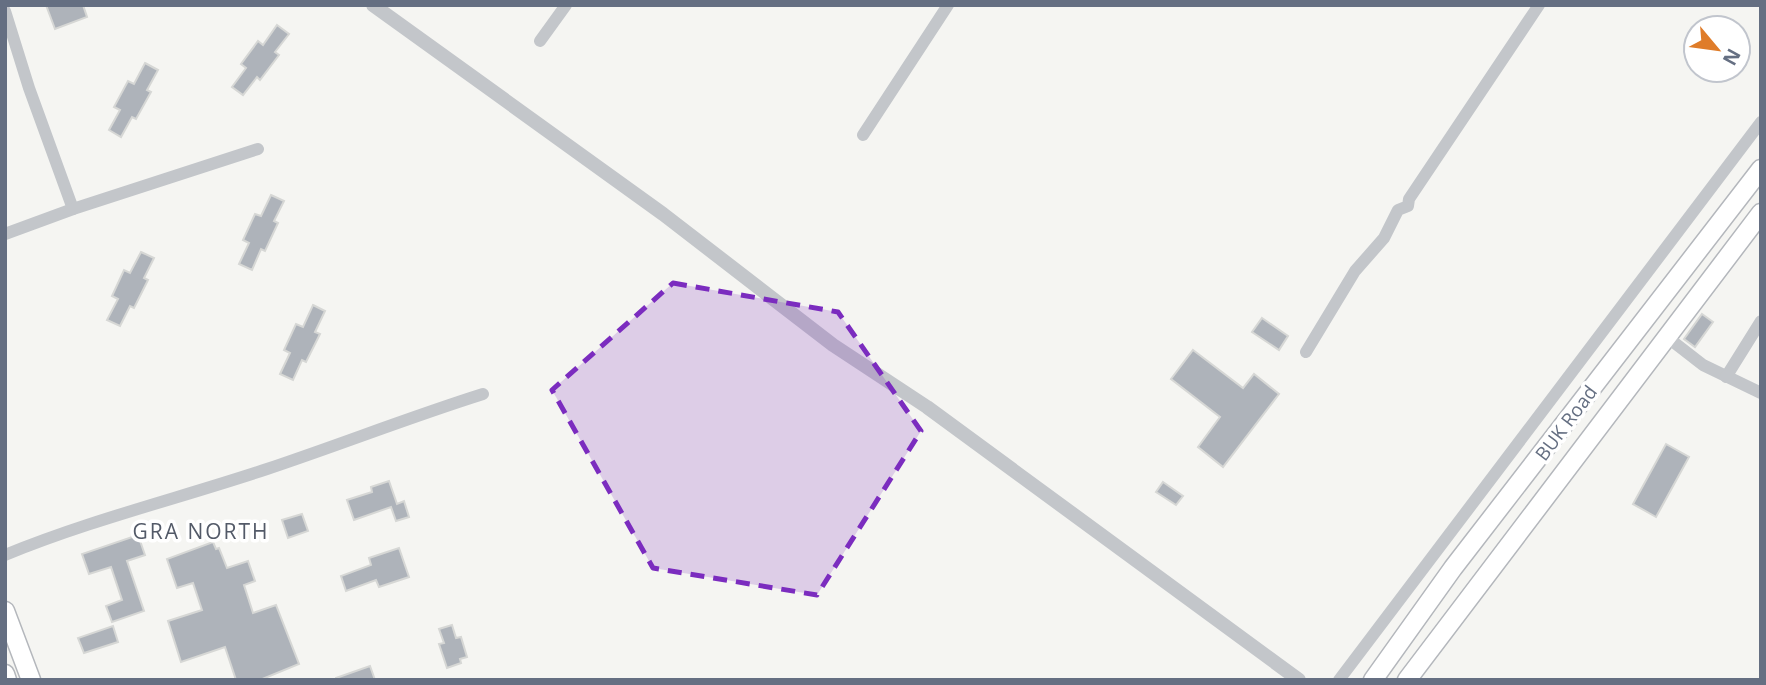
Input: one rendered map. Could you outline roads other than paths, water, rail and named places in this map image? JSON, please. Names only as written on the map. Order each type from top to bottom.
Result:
[{"type":"main road","name":"BUK Road","points":[[1373,680],[1453,568],[1761,169]]},
{"type":"main road","name":"BUK Road","points":[[1407,680],[1759,219]]},
{"type":"main road","points":[[5,611],[31,680]]},
{"type":"main road","points":[[5,674],[8,680]]},
{"type":"street","points":[[373,5],[663,214],[833,345],[927,407],[1299,680]]},
{"type":"street","points":[[540,41],[566,5]]},
{"type":"street","points":[[863,135],[948,5]]},
{"type":"street","points":[[1306,352],[1355,271],[1384,238],[1398,210],[1408,206],[1409,198],[1539,5]]},
{"type":"street","points":[[5,10],[11,44],[73,209]]},
{"type":"street","points":[[1343,675],[1761,122]]},
{"type":"street","points":[[5,234],[258,149]]},
{"type":"street","points":[[1726,377],[1761,321]]},
{"type":"street","points":[[1667,337],[1694,358],[1761,393]]},
{"type":"street","points":[[5,555],[55,536],[267,469],[394,422],[483,394]]},
{"type":"district","name":"GRA NORTH","points":[[201,532]]}]
